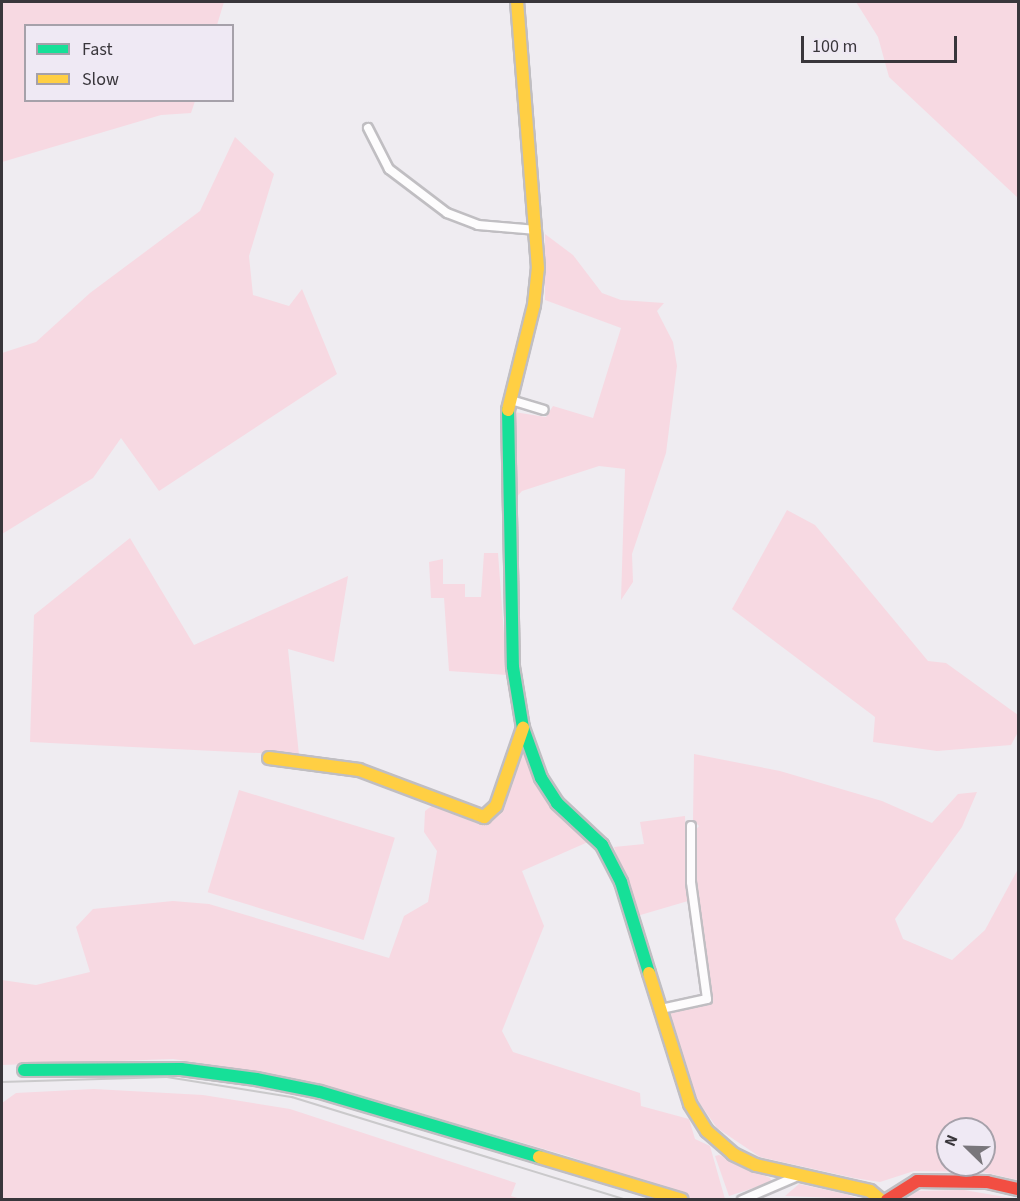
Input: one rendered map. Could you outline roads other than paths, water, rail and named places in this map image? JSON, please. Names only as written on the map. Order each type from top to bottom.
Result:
[{"type":"street","points":[[517,2],[537,230],[534,305],[505,421],[512,655],[523,728],[552,795],[602,845],[621,882],[690,1104],[707,1131],[733,1154],[756,1165],[870,1191],[881,1200]]},
{"type":"street","points":[[368,128],[389,169],[447,213],[478,225],[537,230]]},
{"type":"street","points":[[511,400],[543,410]]},
{"type":"street","points":[[269,758],[359,770],[466,814],[484,817],[496,806],[523,728]]},
{"type":"street","points":[[661,1009],[707,999],[691,882],[691,826]]},
{"type":"street","points":[[24,1070],[181,1069],[256,1078],[320,1092],[682,1200]]},
{"type":"street","points":[[742,1200],[800,1175]]},
{"type":"street","points":[[888,1200],[917,1181],[987,1182],[1018,1190]]},
{"type":"tram line","points":[[2,1082],[167,1077],[292,1097],[626,1200]]}]
